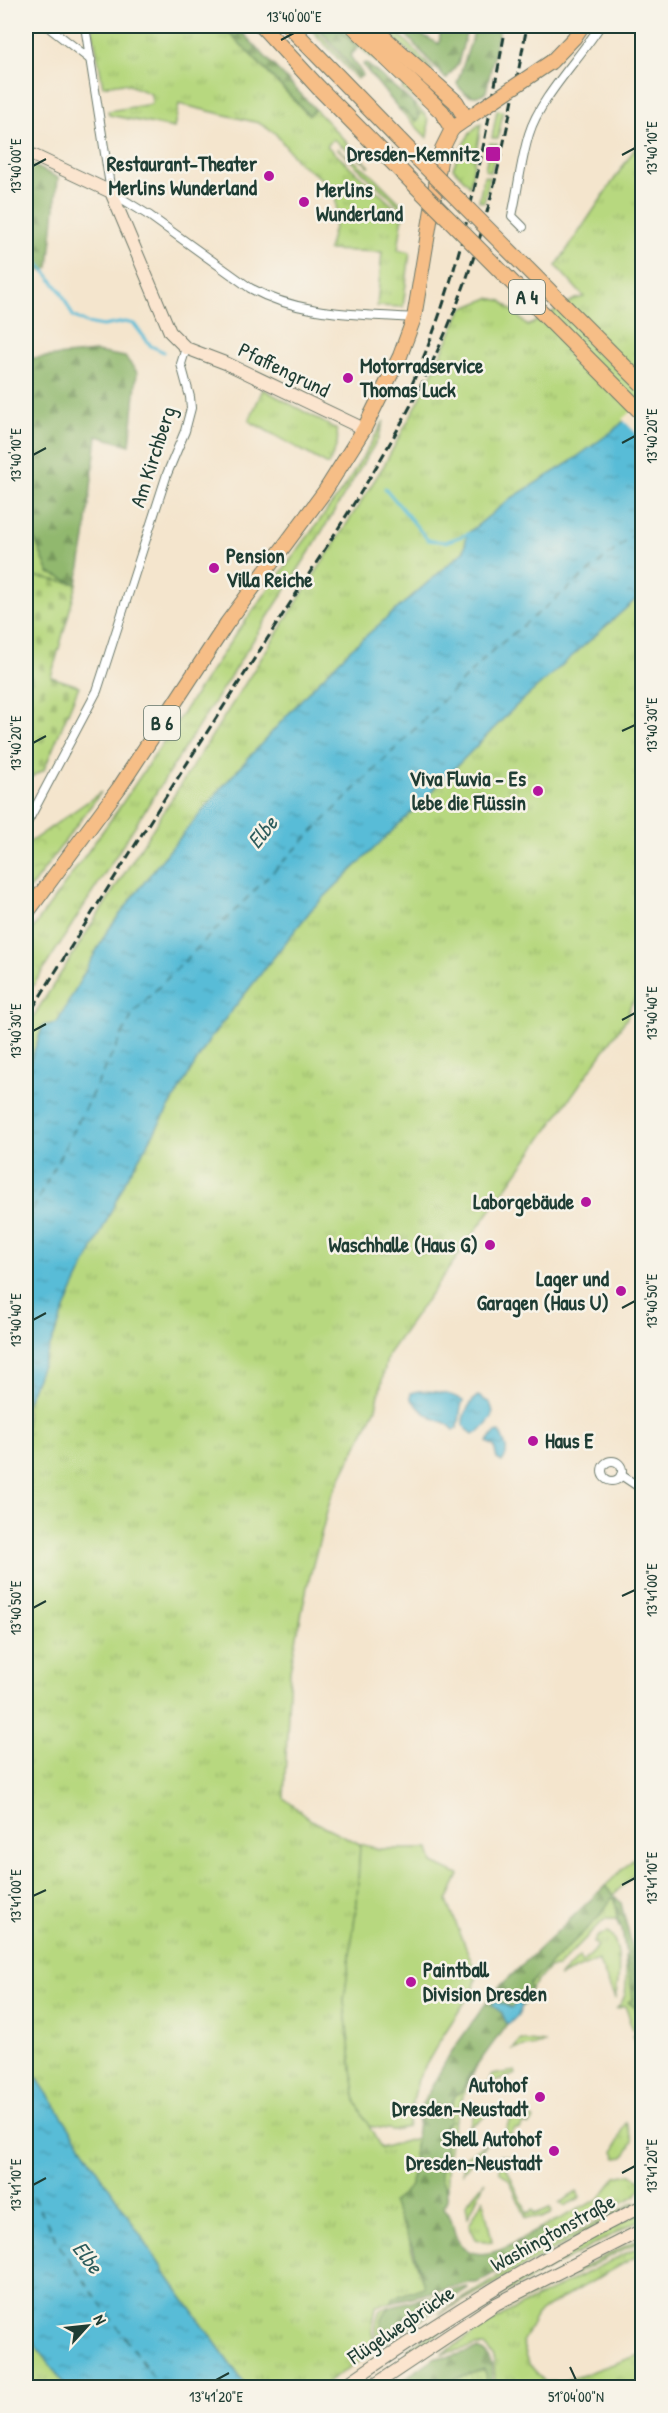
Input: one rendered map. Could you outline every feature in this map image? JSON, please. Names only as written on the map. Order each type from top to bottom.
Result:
[{"type":"highway","name":"A 4","points":[[262,26],[318,87],[642,413]]},
{"type":"highway","name":"A 4","points":[[289,26],[642,384]]},
{"type":"highway","points":[[353,26],[442,112],[452,129]]},
{"type":"highway","points":[[371,26],[456,102],[466,119]]},
{"type":"main road","points":[[452,129],[551,62],[582,26]]},
{"type":"main road","name":"B 6","points":[[26,914],[119,788],[221,632],[325,491],[363,429],[399,356],[414,318],[439,163],[452,129]]},
{"type":"main road","points":[[26,152],[111,192],[170,332],[186,348]]},
{"type":"main road","name":"Pfaffengrund","points":[[186,348],[228,364],[363,429]]},
{"type":"main road","name":"Washingtonstraße","points":[[482,2294],[574,2241],[642,2206]]},
{"type":"main road","name":"Washingtonstraße","points":[[496,2304],[642,2230]]},
{"type":"main road","name":"Flügelwegbrücke","points":[[341,2388],[482,2294]]},
{"type":"main road","name":"Flügelwegbrücke","points":[[370,2388],[496,2304]]},
{"type":"street","points":[[47,26],[91,60]]},
{"type":"street","points":[[85,26],[111,192],[150,216],[250,288],[267,297],[307,309],[414,318]]},
{"type":"street","points":[[523,227],[512,216],[529,133],[544,104],[600,26]]},
{"type":"street","name":"Am Kirchberg","points":[[26,825],[81,722],[105,669],[167,474],[185,431],[191,408],[181,364],[186,348]]},
{"type":"street","points":[[621,1475],[642,1489]]},
{"type":"green space","points":[[92,26],[223,26],[308,115],[315,109],[370,167],[333,139],[327,146],[403,215],[398,250],[410,252],[403,307],[377,306],[382,252],[328,250],[337,216],[335,188],[299,163],[275,133],[259,123],[179,104],[174,128],[109,115],[108,111],[152,104],[151,94],[124,83],[103,86]]},
{"type":"green space","points":[[223,26],[236,26],[315,109],[309,115]]},
{"type":"green space","points":[[308,26],[313,26],[359,78],[357,79]]},
{"type":"green space","points":[[317,26],[336,26],[358,48],[350,56],[363,75],[360,77]]},
{"type":"green space","points":[[336,26],[343,26],[425,104],[423,106],[402,89],[404,87]]},
{"type":"green space","points":[[380,26],[392,26],[433,70],[431,71]]},
{"type":"green space","points":[[398,26],[405,26],[439,44],[441,26],[468,26],[458,64],[446,79]]},
{"type":"green space","points":[[476,26],[500,26],[486,92],[478,96],[470,96],[457,84]]},
{"type":"green space","points":[[366,63],[414,104],[413,106],[420,114],[418,120],[416,121],[402,109],[400,110],[366,69],[363,64]]},
{"type":"green space","points":[[414,104],[427,118],[427,138],[400,110],[402,109],[416,121]]},
{"type":"green space","points":[[497,110],[503,111],[498,139],[492,138]]},
{"type":"green space","points":[[481,124],[470,186],[453,168],[468,137]]},
{"type":"green space","points":[[642,138],[642,405],[614,430],[570,462],[510,499],[467,534],[464,551],[351,649],[311,689],[223,786],[155,868],[106,933],[57,1023],[43,1026],[30,1062],[26,1066],[26,1028],[383,467],[420,399],[462,309],[489,298],[502,301],[528,326],[575,299],[584,297],[556,266]]},
{"type":"green space","points":[[490,143],[497,144],[491,172],[485,170]]},
{"type":"green space","points":[[337,148],[370,173],[403,206],[401,208]]},
{"type":"green space","points":[[26,162],[58,178],[49,267],[43,271],[26,268]]},
{"type":"green space","points":[[484,176],[490,177],[484,202],[479,201]]},
{"type":"green space","points":[[96,352],[125,357],[137,372],[130,445],[97,436],[77,584],[49,573],[26,518],[26,359]]},
{"type":"green space","points":[[263,389],[336,429],[337,443],[328,465],[249,421]]},
{"type":"green space","points":[[384,421],[378,439],[310,551],[26,997],[26,938],[117,811],[235,635],[346,485]]},
{"type":"green space","points":[[26,518],[49,573],[77,584],[26,575]]},
{"type":"green space","points":[[26,575],[77,584],[51,677],[79,686],[44,770],[26,780]]},
{"type":"green space","points":[[642,594],[642,989],[630,1006],[627,1018],[388,1354],[376,1408],[331,1497],[307,1587],[290,1670],[284,1798],[311,1820],[360,1844],[357,1902],[344,2001],[356,2102],[381,2148],[416,2138],[411,2186],[410,2245],[425,2287],[393,2298],[392,2302],[376,2306],[372,2329],[377,2349],[321,2387],[247,2387],[166,2274],[33,2072],[26,2055],[26,1404],[73,1290],[127,1178],[211,1037],[311,910],[516,706]]},
{"type":"green space","points":[[101,792],[26,894],[26,845]]},
{"type":"green space","name":"Paintball Division Dresden","points":[[360,1844],[379,1849],[429,1849],[433,1863],[459,1875],[447,1901],[477,1975],[474,1988],[418,2079],[407,2127],[393,2130],[369,2126],[356,2102],[344,2001],[357,1902]]},
{"type":"green space","points":[[642,1851],[642,1867],[613,1895],[605,1886]]},
{"type":"green space","points":[[605,1886],[621,1903],[633,1951],[631,1952],[642,2015],[642,2034],[636,2008],[628,2002],[633,1999],[622,1930],[617,1919],[615,1899],[612,1898],[598,1918],[529,1985],[531,1989],[524,2005],[520,2003],[512,2008],[495,2001],[492,2005],[502,2013],[507,2024],[468,2078],[462,2091],[456,2094],[448,2111],[451,2121],[445,2126],[445,2163],[440,2169],[447,2192],[444,2207],[461,2245],[479,2254],[490,2253],[511,2245],[539,2229],[553,2239],[477,2283],[468,2283],[392,2302],[393,2298],[424,2287],[414,2250],[392,2203],[411,2186],[419,2110],[450,2054],[494,1992]]},
{"type":"green space","points":[[612,1898],[615,1899],[617,1919],[605,1919],[557,1967],[549,1968],[531,1989],[529,1985],[553,1959],[570,1945]]},
{"type":"green space","points":[[607,1933],[616,1944],[618,1953],[618,1982],[615,1998],[598,1960],[559,1977],[579,1957],[582,1963],[598,1946],[594,1942],[598,1936]]},
{"type":"green space","points":[[642,1947],[642,2001],[633,1951]]},
{"type":"green space","points":[[625,1955],[634,1997],[630,2004],[636,2008],[642,2034],[639,2043],[642,2046],[642,2057],[632,2036],[635,2034],[625,2006],[616,2009],[621,2004],[625,1992]]},
{"type":"green space","points":[[521,2040],[544,2043],[545,2044],[513,2049]]},
{"type":"green space","points":[[642,2057],[639,2065],[642,2077],[637,2061]]},
{"type":"green space","points":[[478,2064],[458,2109],[450,2140],[447,2190],[441,2180],[440,2169],[445,2163],[449,2112],[456,2094],[462,2091]]},
{"type":"green space","points":[[515,2071],[516,2074],[487,2085],[492,2075]]},
{"type":"green space","points":[[494,2107],[494,2110],[469,2127],[474,2115]]},
{"type":"green space","points":[[515,2111],[534,2119],[530,2125],[523,2123],[520,2129],[515,2129],[510,2135],[505,2133]]},
{"type":"green space","points":[[626,2122],[633,2141],[624,2157],[617,2158],[614,2152]]},
{"type":"green space","points":[[487,2143],[463,2172],[464,2158]]},
{"type":"green space","points":[[500,2155],[516,2158],[516,2162],[506,2167],[527,2213],[533,2210],[535,2214],[550,2208],[551,2214],[541,2218],[526,2217],[509,2180],[500,2172]]},
{"type":"green space","points":[[629,2174],[642,2181],[642,2186],[635,2196],[553,2239],[539,2229],[599,2199],[616,2177]]},
{"type":"green space","points":[[485,2181],[468,2217],[466,2204]]},
{"type":"green space","points":[[577,2192],[580,2198],[564,2206],[559,2203]]},
{"type":"green space","points":[[483,2199],[492,2241],[484,2242],[476,2239],[469,2225]]},
{"type":"green space","points":[[635,2202],[636,2204],[439,2314],[520,2263]]},
{"type":"green space","points":[[641,2212],[642,2219],[489,2301],[410,2352],[407,2349],[491,2294]]},
{"type":"green space","points":[[642,2237],[642,2240],[500,2312],[441,2349],[440,2347],[499,2310]]},
{"type":"green space","points":[[642,2245],[642,2253],[537,2315],[522,2342],[529,2364],[545,2382],[562,2382],[642,2354],[642,2387],[495,2387],[494,2357],[484,2346],[442,2354],[503,2315]]},
{"type":"green space","points":[[467,2287],[383,2345],[381,2324],[391,2306]]},
{"type":"green space","points":[[391,2306],[381,2324],[383,2345],[380,2347],[376,2333],[377,2319],[380,2310]]},
{"type":"green space","points":[[26,2331],[66,2387],[26,2386]]},
{"type":"green space","points":[[477,2349],[487,2355],[491,2364],[492,2387],[486,2387],[484,2369],[454,2380],[435,2380],[425,2386],[415,2384],[407,2377],[436,2357],[449,2357]]},
{"type":"green space","points":[[485,2369],[486,2387],[411,2387],[403,2379],[407,2377],[415,2384],[425,2386],[435,2380],[454,2380]]},
{"type":"water","name":"Elbe","points":[[642,405],[642,594],[516,706],[311,910],[211,1037],[127,1178],[73,1290],[26,1404],[26,1066],[30,1062],[43,1026],[57,1023],[106,933],[155,868],[223,786],[311,689],[351,649],[464,551],[467,534],[510,499],[570,462],[614,430]]},
{"type":"water","points":[[419,1391],[447,1394],[463,1401],[457,1429],[454,1430],[421,1410],[411,1399],[411,1393]]},
{"type":"water","points":[[478,1396],[490,1403],[493,1416],[480,1432],[473,1434],[464,1426],[463,1419],[473,1400]]},
{"type":"water","points":[[500,1432],[506,1450],[502,1462],[497,1459],[494,1446],[487,1442],[495,1433]]},
{"type":"water","points":[[495,2001],[511,2008],[518,2002],[522,2006],[516,2017],[507,2024],[502,2013],[492,2005]]},
{"type":"water","name":"Elbe","points":[[26,2055],[33,2072],[166,2274],[247,2387],[66,2387],[26,2331]]},
{"type":"pier","points":[[642,402],[642,439],[622,419]]},
{"type":"waterway","points":[[26,250],[61,292],[73,316],[86,323],[103,326],[125,322],[134,324],[151,346],[164,352]]},
{"type":"waterway","points":[[385,488],[428,540],[445,542],[471,533]]},
{"type":"ferry route","points":[[26,1223],[134,1012],[492,651],[642,528]]},
{"type":"ferry route","points":[[26,2184],[62,2250],[161,2388]]},
{"type":"railway","points":[[412,384],[430,341],[459,253],[480,163],[506,26]]},
{"type":"railway","points":[[26,1019],[364,488],[407,413],[444,336],[473,260],[504,144],[527,26]]},
{"type":"place","name":"Dresden-Kemnitz","points":[[493,154]]},
{"type":"place","name":"Restaurant-Theater Merlins Wunderland","points":[[269,176]]},
{"type":"place","name":"Merlins Wunderland","points":[[304,202]]},
{"type":"place","name":"Motorradservice Thomas Luck","points":[[348,378]]},
{"type":"place","name":"Pension Villa Reiche","points":[[214,568]]},
{"type":"place","name":"Viva Fluvia - Es lebe die Flüssin","points":[[538,791]]},
{"type":"place","name":"Laborgebäude","points":[[586,1202]]},
{"type":"place","name":"Waschhalle (Haus G)","points":[[490,1245]]},
{"type":"place","name":"Lager und Garagen (Haus U)","points":[[621,1291]]},
{"type":"place","name":"Haus E","points":[[533,1441]]},
{"type":"place","name":"Paintball Division Dresden","points":[[411,1982]]},
{"type":"place","name":"Autohof Dresden-Neustadt","points":[[540,2097]]},
{"type":"place","name":"Shell Autohof Dresden-Neustadt","points":[[554,2151]]}]
